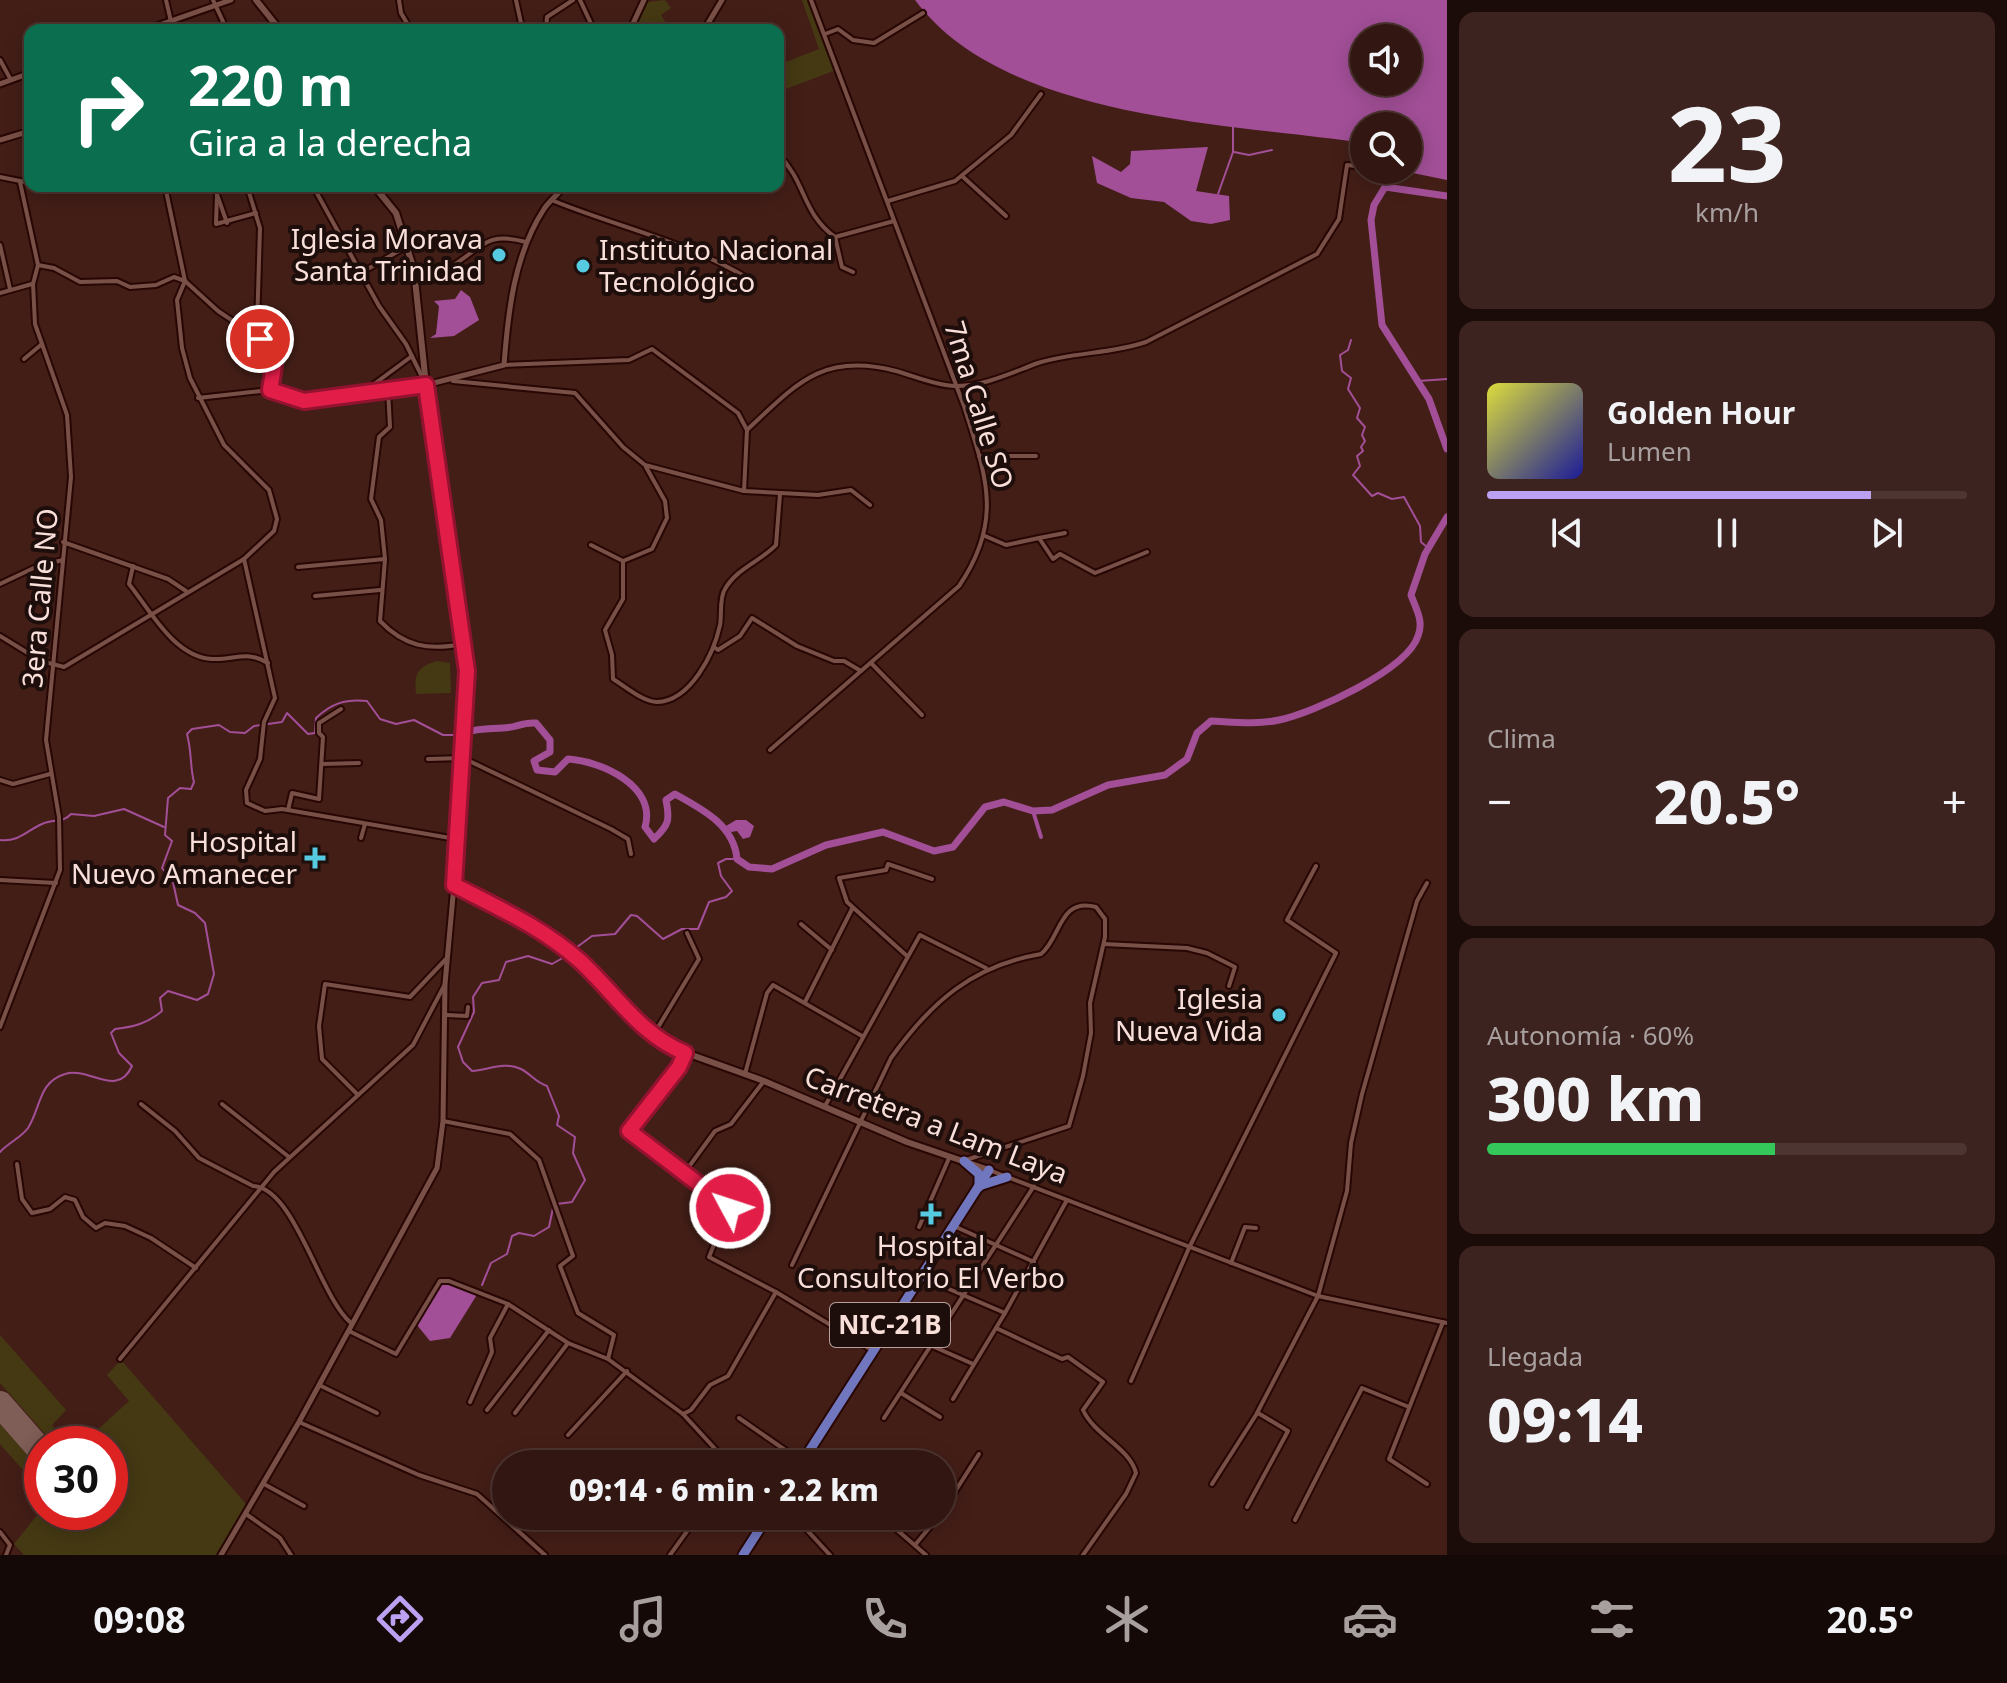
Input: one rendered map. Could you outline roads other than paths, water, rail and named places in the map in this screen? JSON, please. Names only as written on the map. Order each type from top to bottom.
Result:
[{"type":"highway","points":[[964,1161],[979,1174],[979,1187]]},
{"type":"highway","name":"NIC-21B","points":[[811,1450],[989,1170]]},
{"type":"highway","points":[[979,1187],[992,1179],[1007,1177]]},
{"type":"highway","points":[[743,1555],[759,1530]]},
{"type":"main road","points":[[259,1],[276,24]]},
{"type":"main road","points":[[379,192],[396,213],[414,270],[426,385],[467,671],[454,885]]},
{"type":"main road","name":"Carretera a Lam Laya","points":[[454,885],[540,929],[580,961],[653,1037],[685,1053],[764,1081],[862,1124],[989,1170]]},
{"type":"street","points":[[166,0],[172,24]]},
{"type":"street","points":[[162,24],[213,3],[231,0]]},
{"type":"street","points":[[399,0],[401,13],[407,24]]},
{"type":"street","points":[[516,0],[522,24]]},
{"type":"street","points":[[546,24],[547,17],[573,0]]},
{"type":"street","points":[[580,0],[591,24]]},
{"type":"street","points":[[633,24],[644,0]]},
{"type":"street","points":[[708,24],[722,0]]},
{"type":"street","name":"7ma Calle SO","points":[[770,750],[959,586],[978,558],[989,507],[979,456],[956,387],[811,0]]},
{"type":"street","points":[[213,3],[224,24]]},
{"type":"street","points":[[825,34],[838,29],[853,40],[874,43],[923,13]]},
{"type":"street","points":[[0,60],[11,80]]},
{"type":"street","points":[[0,84],[24,75]]},
{"type":"street","points":[[888,201],[962,176],[1011,135],[1041,94]]},
{"type":"street","points":[[0,140],[24,133]]},
{"type":"street","points":[[784,161],[797,175],[810,210],[835,237],[842,267],[853,272]]},
{"type":"street","points":[[747,430],[804,378],[838,366],[868,365],[956,387],[1012,374],[1037,363],[1123,350],[1146,342],[1304,263],[1323,248],[1339,219],[1347,165],[1350,165]]},
{"type":"street","points":[[962,176],[1006,216]]},
{"type":"street","points":[[0,177],[24,182]]},
{"type":"street","name":"3era Calle NO","points":[[0,1027],[60,870],[59,817],[46,740],[71,477],[67,415],[35,324],[33,284],[38,265],[20,182]]},
{"type":"street","points":[[0,636],[55,667],[64,667],[151,611],[244,559],[270,539],[277,519],[269,490],[224,445],[198,398],[182,348],[177,300],[185,281],[166,192]]},
{"type":"street","points":[[249,192],[260,232],[260,339],[274,366],[270,390]]},
{"type":"street","points":[[316,192],[426,385]]},
{"type":"street","points":[[504,365],[509,304],[526,242],[546,205],[554,201],[560,192]]},
{"type":"street","points":[[217,194],[216,224],[256,213]]},
{"type":"street","points":[[217,194],[227,223]]},
{"type":"street","points":[[554,201],[610,224],[685,246],[744,276]]},
{"type":"street","points":[[835,237],[894,221]]},
{"type":"street","points":[[414,270],[450,268],[481,244],[505,236],[526,242]]},
{"type":"street","points":[[0,245],[10,289]]},
{"type":"street","points":[[361,273],[408,245]]},
{"type":"street","points":[[38,265],[54,268],[80,282],[117,281],[137,287],[174,277],[185,281],[218,311],[260,339]]},
{"type":"street","points":[[0,293],[33,284]]},
{"type":"street","points":[[24,359],[42,344]]},
{"type":"street","points":[[198,398],[270,390],[304,401],[453,381],[504,365],[629,360],[652,349],[738,413],[747,430],[744,491]]},
{"type":"street","points":[[364,391],[412,356]]},
{"type":"street","points":[[453,381],[575,393],[623,447],[645,465],[665,501],[667,518],[652,549],[623,561],[591,545]]},
{"type":"street","points":[[388,389],[390,427],[379,437],[371,499],[381,520],[385,559],[380,590],[380,621],[395,636],[415,645],[439,649],[464,644]]},
{"type":"street","points":[[979,456],[1036,456]]},
{"type":"street","points":[[645,465],[744,491],[818,495],[851,490],[870,505]]},
{"type":"street","points":[[623,561],[623,599],[605,630],[612,655],[613,679],[648,699],[667,699],[697,678],[714,647],[725,588],[750,563],[776,545],[780,526],[780,494]]},
{"type":"street","points":[[985,536],[1006,545],[1065,533]]},
{"type":"street","points":[[1039,538],[1053,559],[1060,554],[1095,573],[1147,552]]},
{"type":"street","points":[[63,542],[133,566],[186,591]]},
{"type":"street","points":[[244,559],[275,698],[264,724],[260,759],[245,798],[247,803],[265,811],[288,810],[456,839]]},
{"type":"street","points":[[298,567],[385,559]]},
{"type":"street","points":[[0,584],[38,566],[63,560]]},
{"type":"street","points":[[133,566],[129,584],[179,646],[195,656],[213,659],[255,655],[268,663]]},
{"type":"street","points":[[315,596],[380,590]]},
{"type":"street","points":[[714,647],[718,650],[740,636],[752,618],[797,646],[834,661],[844,661],[861,671]]},
{"type":"street","points":[[871,663],[922,715]]},
{"type":"street","points":[[288,810],[292,793],[319,799],[323,737],[319,733],[319,723],[341,709]]},
{"type":"street","points":[[428,759],[462,761],[611,829],[628,839],[631,854]]},
{"type":"street","points":[[322,764],[359,763]]},
{"type":"street","points":[[0,780],[13,784],[50,774]]},
{"type":"street","points":[[361,838],[365,824]]},
{"type":"street","points":[[907,956],[853,908],[841,891],[839,878],[886,870],[888,864],[932,879]]},
{"type":"street","points":[[1131,1381],[1189,1248],[1336,953],[1287,920],[1316,866]]},
{"type":"street","points":[[0,880],[56,883]]},
{"type":"street","points":[[1212,1484],[1258,1413],[1318,1296],[1347,1191],[1351,1143],[1362,1094],[1417,901],[1427,883]]},
{"type":"street","points":[[221,1555],[299,1422],[437,1168],[443,1121],[445,984],[454,885]]},
{"type":"street","points":[[792,1265],[891,1058],[906,1036],[968,978],[987,969],[1041,954],[1064,914],[1090,905],[1101,911],[1106,923],[1090,1003],[1091,1033],[1069,1126],[964,1161]]},
{"type":"street","points":[[805,1002],[846,924],[845,918],[853,908]]},
{"type":"street","points":[[801,924],[832,950]]},
{"type":"street","points":[[653,1037],[699,959],[687,933]]},
{"type":"street","points":[[825,1106],[920,935],[987,969]]},
{"type":"street","points":[[1104,944],[1207,953],[1235,967],[1229,986]]},
{"type":"street","points":[[358,1095],[322,1059],[319,1026],[325,984],[410,997],[447,958]]},
{"type":"street","points":[[120,1359],[289,1157],[413,1045],[424,1030],[445,984]]},
{"type":"street","points":[[745,1074],[770,986],[805,1002],[863,1036]]},
{"type":"street","points":[[446,1015],[467,1016],[468,1007]]},
{"type":"street","points":[[685,1053],[679,1067],[629,1131],[730,1205],[730,1212],[712,1244],[711,1260],[776,1292],[874,1351]]},
{"type":"street","points":[[685,1172],[715,1131],[731,1124],[764,1081]]},
{"type":"street","points":[[141,1104],[175,1131],[199,1158],[253,1186],[262,1187],[287,1214],[304,1242],[332,1303],[351,1323]]},
{"type":"street","points":[[222,1104],[289,1157]]},
{"type":"street","points":[[443,1121],[510,1134],[539,1160],[573,1256],[560,1266],[578,1313],[614,1335],[608,1359]]},
{"type":"street","points":[[919,1227],[950,1156]]},
{"type":"street","points":[[17,1164],[22,1199],[32,1213],[50,1209],[65,1197],[75,1200],[83,1217],[96,1228],[105,1223],[125,1226],[196,1268]]},
{"type":"street","name":"Carretera a Lam Laya","points":[[989,1170],[1318,1296],[1445,1322]]},
{"type":"street","points":[[884,1418],[1034,1186]]},
{"type":"street","points":[[953,1399],[1067,1200]]},
{"type":"street","points":[[954,1226],[1034,1262]]},
{"type":"street","points":[[1231,1263],[1245,1227],[1256,1228]]},
{"type":"street","points":[[921,1277],[1005,1313]]},
{"type":"street","points":[[347,1330],[396,1354],[440,1281],[469,1287],[508,1304],[568,1343],[608,1359],[627,1371],[683,1414],[716,1450]]},
{"type":"street","points":[[683,1414],[691,1410],[710,1385],[728,1376],[776,1292]]},
{"type":"street","points":[[470,1402],[492,1352],[490,1338],[508,1304]]},
{"type":"street","points":[[1427,1484],[1389,1459],[1445,1322]]},
{"type":"street","points":[[889,1327],[973,1364]]},
{"type":"street","points":[[996,1328],[1062,1359],[1068,1357],[1103,1382],[1083,1410],[1088,1420],[1128,1458],[1136,1473],[1083,1555]]},
{"type":"street","points":[[487,1410],[549,1330]]},
{"type":"street","points":[[515,1413],[568,1343]]},
{"type":"street","points":[[568,1435],[627,1371]]},
{"type":"street","points":[[319,1385],[377,1413]]},
{"type":"street","points":[[1295,1520],[1362,1388],[1409,1407]]},
{"type":"street","points":[[901,1393],[940,1417]]},
{"type":"street","points":[[1247,1507],[1288,1431],[1258,1413]]},
{"type":"street","points":[[739,1418],[787,1450]]},
{"type":"street","points":[[299,1422],[419,1475],[477,1494],[545,1555]]},
{"type":"street","points":[[956,1489],[979,1454]]},
{"type":"street","points":[[264,1484],[304,1506]]},
{"type":"street","points":[[246,1514],[280,1538],[291,1555]]},
{"type":"street","points":[[670,1555],[688,1530]]},
{"type":"street","points":[[807,1530],[830,1555]]},
{"type":"street","points":[[897,1530],[926,1555]]},
{"type":"street","points":[[915,1545],[927,1530]]},
{"type":"street","points":[[0,1532],[10,1545],[6,1555]]},
{"type":"waterway","points":[[1218,194],[1233,152],[1233,127]]},
{"type":"waterway","points":[[1234,152],[1249,155],[1272,150]]},
{"type":"waterway","points":[[1447,196],[1385,187],[1374,205],[1371,220],[1382,325],[1429,399],[1447,449]]},
{"type":"waterway","points":[[1351,340],[1348,350],[1340,355],[1342,371],[1351,378],[1348,389],[1360,408],[1357,418],[1365,427],[1363,451],[1357,456],[1360,466],[1353,475],[1372,496],[1378,493],[1392,499],[1404,497],[1420,526],[1421,542],[1428,548]]},
{"type":"waterway","points":[[1418,381],[1447,379]]},
{"type":"waterway","points":[[468,732],[536,723],[550,740],[550,752],[534,761],[537,770],[555,772],[568,759],[596,765],[623,778],[643,799],[645,827],[654,839],[667,822],[666,800],[675,794],[715,819],[730,837],[737,859],[749,867],[772,869],[826,845],[883,832],[934,851],[953,847],[985,807],[1004,802],[1033,811],[1052,810],[1108,785],[1165,775],[1187,759],[1197,733],[1211,721],[1271,722],[1294,716],[1378,676],[1410,649],[1418,636],[1420,620],[1411,595],[1425,554],[1447,517]]},
{"type":"waterway","points":[[0,1152],[28,1128],[41,1096],[56,1078],[74,1073],[111,1081],[126,1075],[132,1066],[119,1053],[111,1033],[115,1029],[140,1024],[157,1015],[162,1011],[160,998],[168,991],[197,1000],[208,994],[214,974],[205,923],[195,913],[178,905],[173,882],[162,868],[172,841],[165,835],[168,798],[180,788],[191,789],[194,782],[187,734],[192,729],[219,725],[230,732],[245,733],[254,726],[282,722],[287,713],[308,734],[315,733],[316,718],[333,706],[367,701],[380,719],[396,724],[414,720],[443,735],[461,735]]},
{"type":"waterway","points":[[0,840],[17,838],[42,824],[64,819],[71,814],[94,816],[124,809],[164,827]]},
{"type":"waterway","points":[[1033,811],[1041,837]]},
{"type":"waterway","points":[[573,950],[592,936],[615,934],[631,915],[637,916],[663,939],[682,929],[698,929],[709,902],[726,897],[732,891],[721,876],[718,863],[737,859]]},
{"type":"waterway","points":[[557,1204],[572,1202],[585,1180],[573,1153],[575,1137],[557,1125],[559,1116],[547,1086],[515,1067],[472,1071],[463,1062],[458,1047],[474,1012],[473,997],[482,983],[499,980],[506,962],[528,956],[552,964],[568,955]]},
{"type":"waterway","points":[[482,1285],[491,1263],[507,1254],[512,1236],[519,1233],[534,1236],[549,1227],[553,1208]]},
{"type":"place","name":"Iglesia Morava Santa Trinidad","points":[[499,255]]},
{"type":"place","name":"Instituto Nacional Tecnológico","points":[[583,266]]},
{"type":"place","name":"Hospital Nuevo Amanecer","points":[[315,858]]},
{"type":"place","name":"Iglesia Nueva Vida","points":[[1279,1015]]},
{"type":"place","name":"Hospital Consultorio El Verbo","points":[[931,1214]]}]
